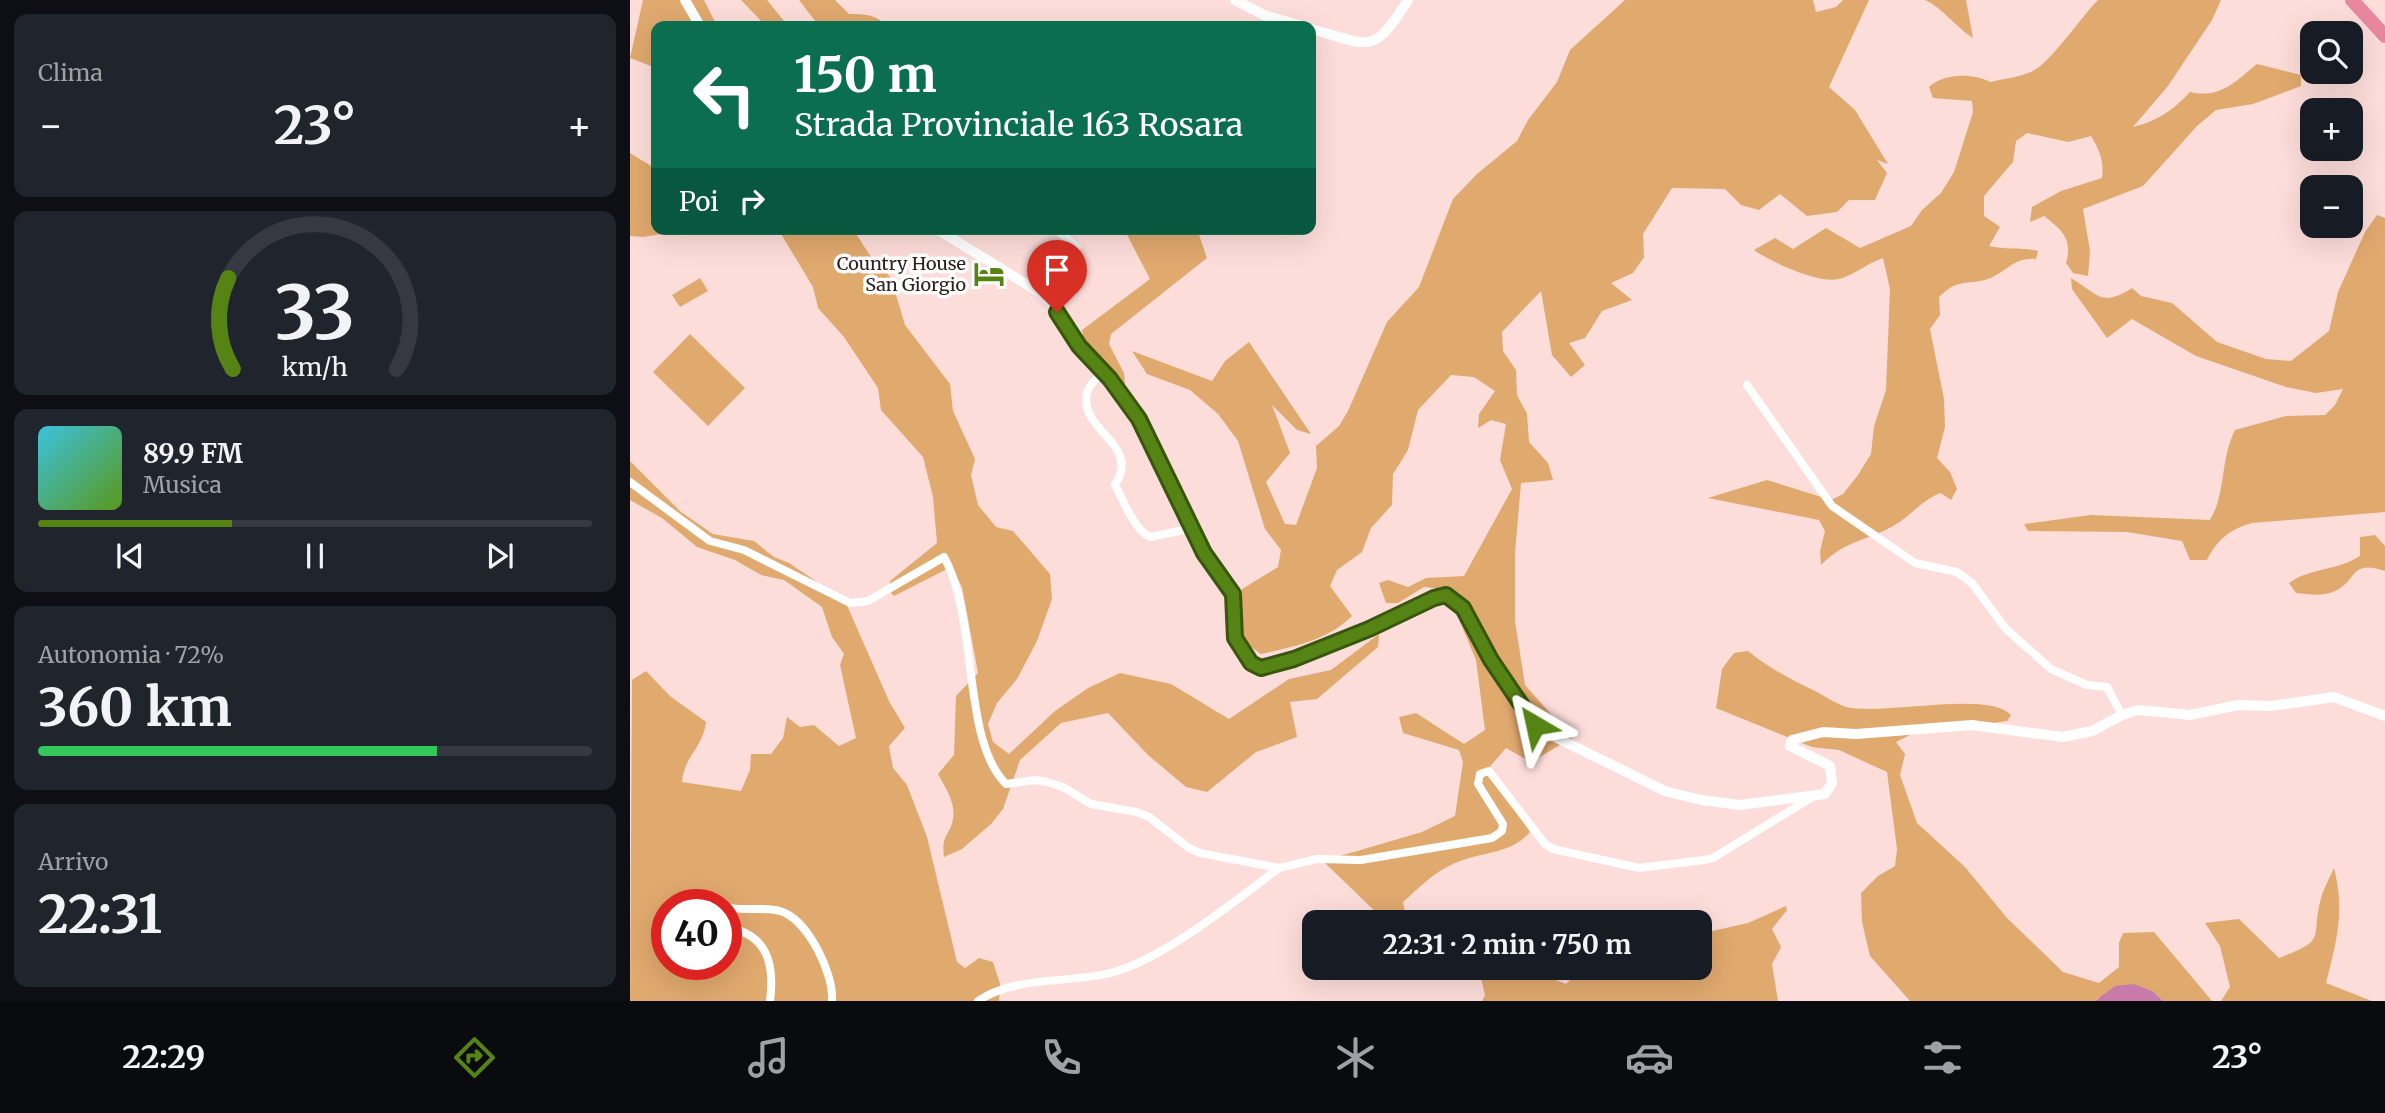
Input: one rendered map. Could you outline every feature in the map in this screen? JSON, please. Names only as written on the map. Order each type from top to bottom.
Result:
[{"type":"highway","points":[[2352,0],[2385,36]]},
{"type":"street","points":[[685,0],[697,21]]},
{"type":"street","points":[[1235,0],[1264,15],[1285,21]]},
{"type":"street","points":[[1316,30],[1363,43],[1372,41],[1388,32],[1408,0]]},
{"type":"street","points":[[947,235],[1037,291],[1049,302],[1079,346],[1139,419],[1204,553],[1233,594],[1235,638],[1251,663],[1261,668],[1294,659],[1446,595],[1463,608],[1491,660],[1535,725],[1665,791],[1701,800],[1740,804],[1825,794],[1832,783],[1830,766],[1790,747],[1792,740],[1810,733],[1865,733],[1972,726],[2063,737],[2092,731],[2138,710],[2190,715],[2238,705],[2271,706],[2334,697],[2385,716]]},
{"type":"street","points":[[1049,302],[1077,247],[1063,235]]},
{"type":"street","points":[[1102,371],[1087,392],[1087,409],[1122,460],[1122,474],[1115,485],[1128,509],[1143,533],[1150,537],[1193,528]]},
{"type":"street","points":[[1747,385],[1832,506],[1915,563],[1957,572],[1972,583],[2006,629],[2051,669],[2087,685],[2107,687],[2122,715]]},
{"type":"street","points":[[630,482],[710,541],[744,550],[850,603],[867,601],[944,556],[953,573],[962,608],[982,740],[995,773],[1006,784],[1035,780],[1063,787],[1091,804],[1149,817],[1189,848],[1200,853],[1279,868]]},
{"type":"street","points":[[978,1001],[1005,989],[1101,976],[1131,966],[1204,923],[1279,868],[1317,859],[1361,860],[1496,837],[1502,831],[1503,824],[1478,783],[1480,774],[1485,771],[1489,771],[1538,835],[1553,849],[1639,868],[1713,858],[1814,796]]},
{"type":"street","points":[[742,910],[771,909],[793,918],[820,953],[832,1001]]},
{"type":"street","points":[[742,930],[762,946],[773,981],[770,1001]]},
{"type":"shaded area","points":[[643,0],[704,0],[714,21],[651,21],[651,66],[630,58]]},
{"type":"shaded area","points":[[741,0],[767,0],[784,21],[761,21]]},
{"type":"shaded area","points":[[799,0],[835,0],[849,14],[874,17],[880,21],[815,21]]},
{"type":"shaded area","points":[[1625,0],[1813,0],[1816,12],[1836,7],[1843,0],[1869,0],[1829,87],[1855,110],[1888,164],[1877,160],[1887,173],[1875,200],[1849,200],[1837,212],[1807,216],[1780,194],[1759,210],[1741,205],[1725,189],[1672,188],[1643,234],[1644,257],[1633,273],[1611,283],[1632,300],[1602,311],[1585,338],[1569,343],[1585,365],[1571,377],[1552,355],[1541,291],[1502,332],[1503,351],[1516,370],[1517,395],[1527,414],[1529,442],[1548,463],[1553,480],[1521,483],[1515,553],[1515,621],[1525,685],[1572,738],[1531,762],[1506,748],[1488,769],[1530,832],[1522,839],[1505,849],[1465,859],[1440,871],[1403,902],[1405,910],[1374,910],[1323,861],[1422,832],[1455,816],[1463,762],[1459,750],[1403,733],[1399,717],[1416,713],[1464,744],[1485,730],[1476,660],[1460,622],[1454,590],[1424,587],[1398,603],[1386,603],[1379,583],[1388,580],[1408,587],[1426,578],[1464,576],[1512,489],[1500,460],[1506,424],[1491,420],[1478,428],[1479,414],[1495,391],[1474,377],[1451,375],[1418,410],[1408,450],[1393,474],[1392,505],[1371,528],[1362,552],[1337,570],[1330,586],[1352,616],[1321,637],[1261,654],[1244,641],[1240,634],[1237,610],[1242,589],[1278,567],[1281,550],[1265,529],[1238,441],[1218,414],[1190,390],[1147,374],[1132,351],[1212,381],[1225,361],[1249,342],[1311,434],[1297,430],[1272,405],[1290,453],[1266,482],[1285,524],[1296,525],[1317,468],[1316,446],[1339,426],[1387,322],[1419,287],[1453,199],[1477,174],[1517,141],[1528,120],[1557,82],[1570,50]]},
{"type":"shaded area","points":[[1925,0],[1966,0],[1973,38],[1936,7]]},
{"type":"shaded area","points":[[2098,0],[2221,0],[2212,20],[2168,86],[2133,127],[2164,114],[2190,92],[2201,94],[2219,91],[2257,64],[2300,75],[2301,86],[2253,104],[2216,110],[2197,126],[2143,186],[2083,209],[2090,251],[2088,276],[2073,273],[2066,263],[2067,241],[2056,226],[2044,216],[2030,222],[2032,207],[2061,191],[2102,178],[2102,161],[2094,141],[2091,136],[2068,142],[2027,133],[2016,141],[2013,162],[1984,196],[1984,216],[2000,227],[1989,246],[2038,251],[2036,259],[2015,263],[1985,280],[1951,287],[1939,297],[1940,315],[1930,329],[1944,399],[1945,427],[1937,458],[1950,472],[1957,489],[1951,500],[1941,493],[1935,496],[1890,528],[1850,544],[1821,565],[1820,551],[1825,531],[1819,520],[1708,498],[1767,480],[1831,500],[1843,494],[1871,454],[1874,426],[1886,390],[1890,289],[1883,258],[1845,277],[1830,280],[1795,271],[1754,250],[1775,238],[1793,249],[1826,228],[1860,248],[1911,226],[1922,210],[1941,193],[1954,172],[1973,112],[1972,101],[1933,98],[1929,87],[1950,77],[1967,76],[1990,82],[2018,76],[2033,71],[2057,49]]},
{"type":"shaded area","points":[[630,153],[651,166],[651,235],[656,235],[630,236]]},
{"type":"shaded area","points":[[2377,215],[2385,218],[2385,512],[2252,523],[2225,536],[2207,560],[2190,560],[2182,541],[2127,532],[2028,531],[2024,524],[2091,515],[2210,520],[2219,499],[2227,453],[2235,430],[2286,416],[2325,415],[2335,405],[2343,389],[2316,393],[2286,387],[2196,356],[2132,319],[2107,338],[2072,289],[2071,278],[2106,298],[2132,288],[2141,296],[2172,303],[2217,342],[2266,359],[2291,361],[2329,331],[2338,292],[2365,232]]},
{"type":"shaded area","points":[[782,235],[857,235],[869,254],[891,278],[905,325],[950,384],[953,411],[975,459],[971,475],[978,505],[996,527],[1013,531],[1050,574],[1052,599],[1037,641],[1017,679],[997,703],[988,724],[993,742],[1009,754],[1055,711],[1088,688],[1120,673],[1171,684],[1229,719],[1289,679],[1331,670],[1379,634],[1378,647],[1317,699],[1290,702],[1297,737],[1256,752],[1207,792],[1186,787],[1148,755],[1108,713],[1061,723],[1020,760],[1003,809],[991,824],[962,849],[944,857],[945,839],[954,813],[949,795],[938,774],[954,755],[956,696],[978,673],[962,587],[951,567],[894,596],[891,593],[890,581],[937,543],[933,497],[923,457],[881,410],[878,388],[844,337],[818,308],[813,287]]},
{"type":"shaded area","points":[[1127,235],[1199,235],[1207,258],[1111,334],[1109,344],[1124,373],[1125,385],[1084,342],[1082,330],[1150,279]]},
{"type":"shaded area","points":[[700,278],[708,291],[680,307],[672,295]]},
{"type":"shaded area","points":[[690,334],[745,388],[708,426],[653,372]]},
{"type":"shaded area","points":[[630,461],[681,512],[713,534],[754,541],[774,557],[789,563],[845,601],[890,703],[905,728],[889,746],[893,768],[907,785],[927,837],[957,962],[965,968],[979,958],[993,962],[1000,984],[999,1001],[630,1001],[632,680],[646,671],[670,696],[706,722],[701,739],[686,765],[682,782],[741,791],[750,770],[751,754],[771,754],[783,738],[787,717],[800,727],[814,725],[839,746],[856,738],[840,665],[844,654],[832,637],[822,607],[784,580],[761,575],[735,560],[697,547],[662,518],[630,500]]},
{"type":"shaded area","points":[[2375,535],[2385,546],[2385,571],[2359,569],[2342,587],[2326,594],[2296,593],[2289,583],[2360,556],[2360,537]]},
{"type":"shaded area","points":[[1748,651],[1781,674],[1846,707],[1884,709],[1980,704],[1999,708],[2011,715],[2007,721],[1910,735],[1896,742],[1905,754],[1900,775],[1917,823],[1965,867],[2007,918],[2063,972],[2099,983],[2119,967],[2119,943],[2123,933],[2154,932],[2212,1001],[2163,1001],[2154,992],[2098,998],[2095,1001],[1910,1001],[1870,956],[1862,922],[1861,893],[1878,876],[1895,866],[1897,849],[1887,772],[1839,750],[1812,747],[1716,708],[1722,669],[1734,653]]},
{"type":"shaded area","points":[[2334,868],[2339,912],[2326,983],[2372,1001],[2221,1001],[2230,987],[2220,946],[2205,923],[2239,919],[2279,958],[2295,952],[2315,937],[2321,898]]},
{"type":"shaded area","points":[[1786,906],[1787,910],[1772,929],[1781,947],[1772,964],[1778,1001],[1482,1001],[1485,995],[1481,980],[1556,980],[1566,984],[1570,980],[1712,980],[1712,931],[1748,923]]},
{"type":"shaded area","points":[[2134,984],[2154,992],[2163,1001],[2095,1001],[2115,986]]},
{"type":"place","name":"Country House San Giorgio","points":[[989,274]]},
{"type":"route","points":[[1057,312],[1079,346],[1124,396],[1139,419],[1204,553],[1233,594],[1235,638],[1241,652],[1251,663],[1261,668],[1294,659],[1369,629],[1423,602],[1446,595],[1463,608],[1491,660],[1535,725]]}]
